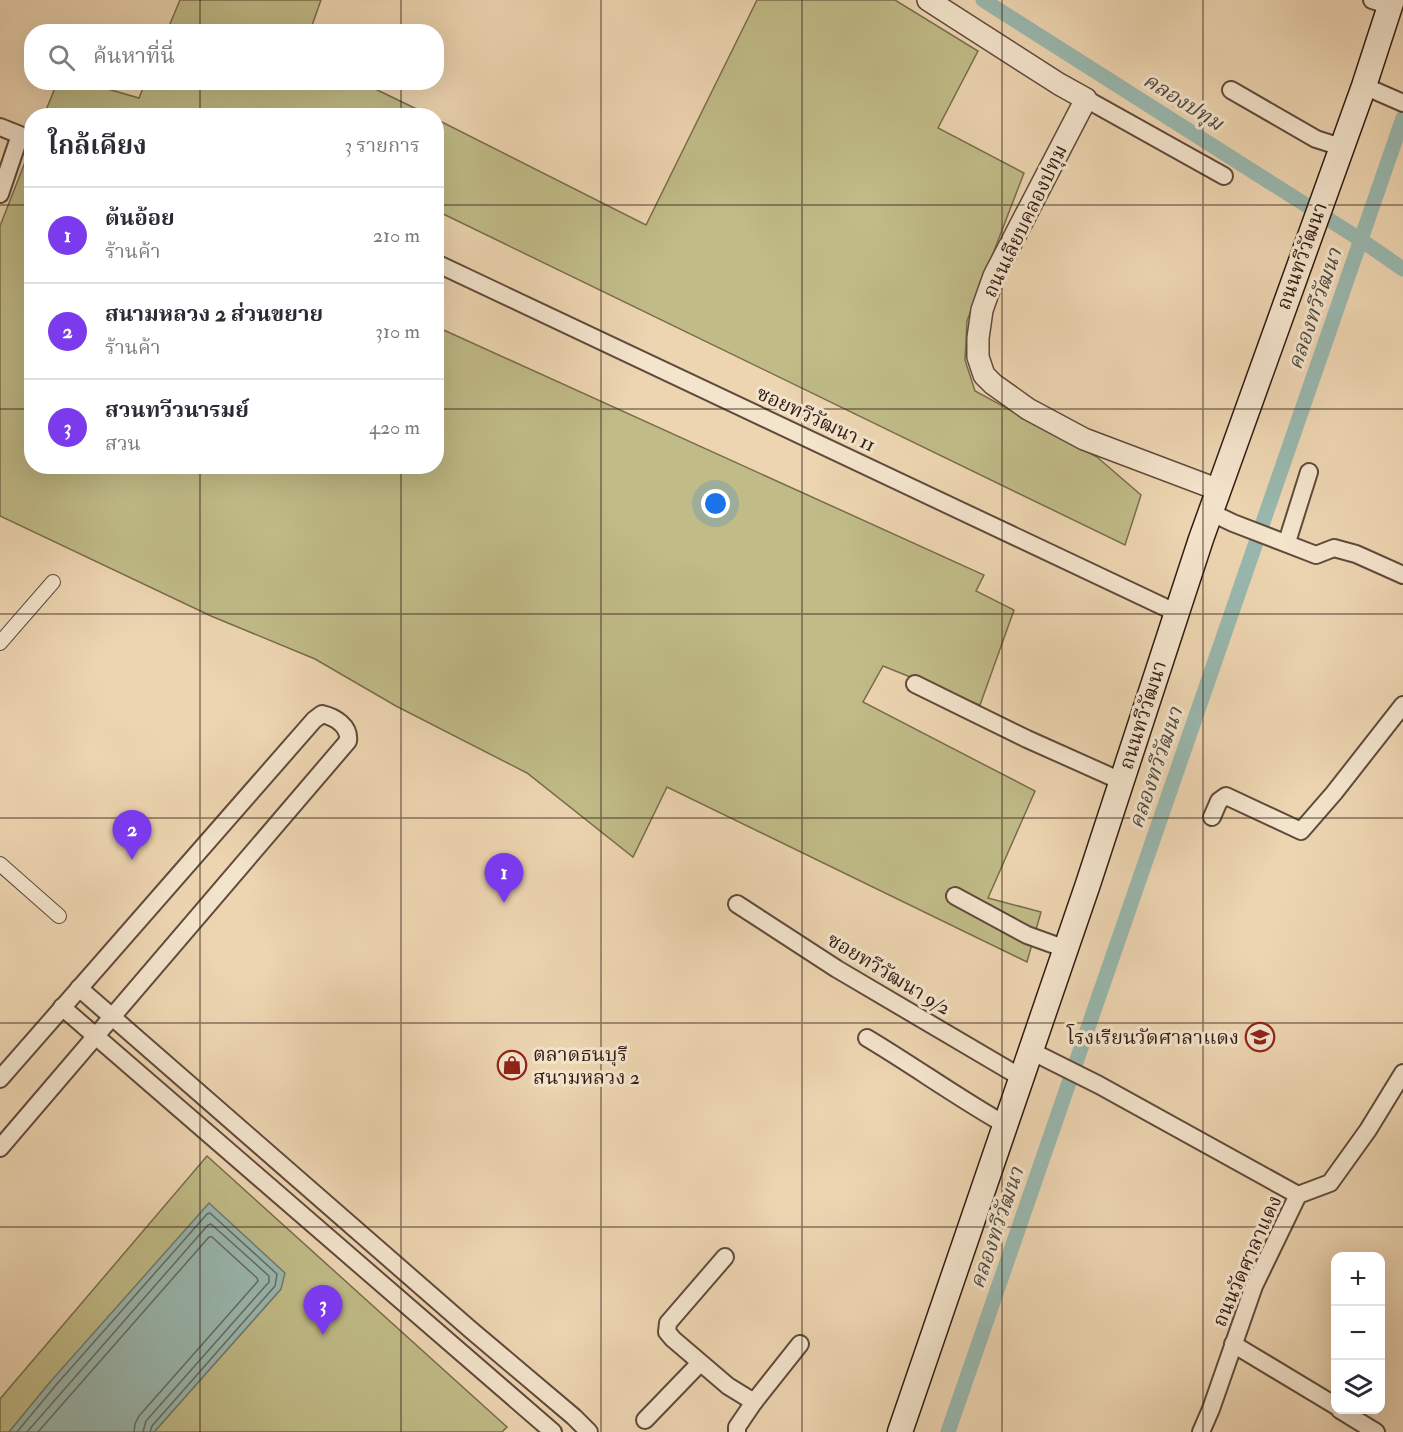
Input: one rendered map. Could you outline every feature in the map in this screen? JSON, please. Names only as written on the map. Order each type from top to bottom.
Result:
[{"type":"main road","name":"ถนนทวีวัฒนา","points":[[900,1432],[1066,949],[1177,613],[1221,509],[1312,227],[1364,86],[1385,2]]},
{"type":"street","points":[[928,0],[1059,84],[1224,176]]},
{"type":"street","points":[[1364,86],[1395,99]]},
{"type":"street","points":[[1231,90],[1317,139],[1341,147]]},
{"type":"street","name":"ถนนเลียบคลองปทุม","points":[[1086,99],[994,276],[982,310],[978,357],[984,375],[1028,409],[1221,509]]},
{"type":"street","points":[[0,127],[20,135],[0,194]]},
{"type":"street","name":"ซอยทวีวัฒนา 11","points":[[444,267],[1177,613]]},
{"type":"street","points":[[1287,542],[1309,472]]},
{"type":"street","points":[[1221,509],[1317,555],[1334,548],[1356,554],[1403,575]]},
{"type":"street","points":[[0,643],[53,582]]},
{"type":"street","points":[[915,684],[1027,740],[1121,781]]},
{"type":"street","points":[[1212,817],[1222,798],[1230,797],[1300,831],[1334,793],[1403,705]]},
{"type":"street","points":[[0,1079],[314,720],[322,714],[331,717],[345,727],[349,734],[348,741],[0,1148]]},
{"type":"street","points":[[0,864],[59,916]]},
{"type":"street","points":[[954,896],[1027,935],[1066,949]]},
{"type":"street","name":"ซอยทวีวัฒนา 9/2","points":[[737,904],[837,969],[1022,1078]]},
{"type":"street","points":[[79,988],[589,1432]]},
{"type":"street","points":[[63,1007],[553,1432]]},
{"type":"street","points":[[867,1038],[962,1100],[1006,1125]]},
{"type":"street","points":[[1031,1051],[1099,1085],[1298,1195]]},
{"type":"street","name":"ถนนวัดศาลาแดง","points":[[1201,1432],[1254,1286],[1298,1195],[1330,1183],[1368,1130],[1403,1073]]},
{"type":"street","points":[[725,1257],[669,1323],[667,1332],[700,1363],[754,1402]]},
{"type":"street","points":[[737,1432],[737,1427],[754,1402],[800,1344]]},
{"type":"street","points":[[1233,1344],[1331,1404]]},
{"type":"street","points":[[645,1420],[700,1363]]},
{"type":"street","points":[[1347,1414],[1376,1432]]},
{"type":"shaded area","points":[[180,0],[321,0],[312,24],[170,24]]},
{"type":"shaded area","points":[[757,0],[895,0],[978,51],[938,128],[1024,173],[967,321],[965,360],[975,391],[1097,457],[1141,495],[1125,545],[444,214],[444,123],[646,225]]},
{"type":"shaded area","points":[[54,90],[111,90],[139,98],[142,90],[377,90],[415,108],[47,108]]},
{"type":"shaded area","points":[[24,165],[24,474],[444,474],[444,330],[984,575],[976,591],[1014,610],[980,705],[883,666],[863,702],[1035,791],[988,898],[1041,912],[1027,962],[667,787],[633,857],[527,773],[396,706],[315,659],[211,616],[0,516],[0,226]]},
{"type":"shaded area","points":[[207,1156],[507,1427],[502,1432],[154,1432],[281,1289],[51,1381],[9,1432],[0,1432],[0,1399]]},
{"type":"water","points":[[209,1203],[285,1273],[281,1289],[154,1432],[9,1432],[51,1381]]},
{"type":"waterway","name":"คลองปทุม","points":[[983,0],[1403,269]]},
{"type":"waterway","name":"คลองทวีวัฒนา","points":[[948,1432],[1403,118]]},
{"type":"place","name":"สนามหลวง 2 ส่วนขยาย","points":[[132,860]]},
{"type":"place","name":"ต้นอ้อย","points":[[504,903]]},
{"type":"place","name":"โรงเรียนวัดศาลาแดง","points":[[1260,1037]]},
{"type":"place","name":"ตลาดธนบุรี สนามหลวง 2","points":[[512,1065]]},
{"type":"place","name":"สวนทวีวนารมย์","points":[[323,1335]]}]
